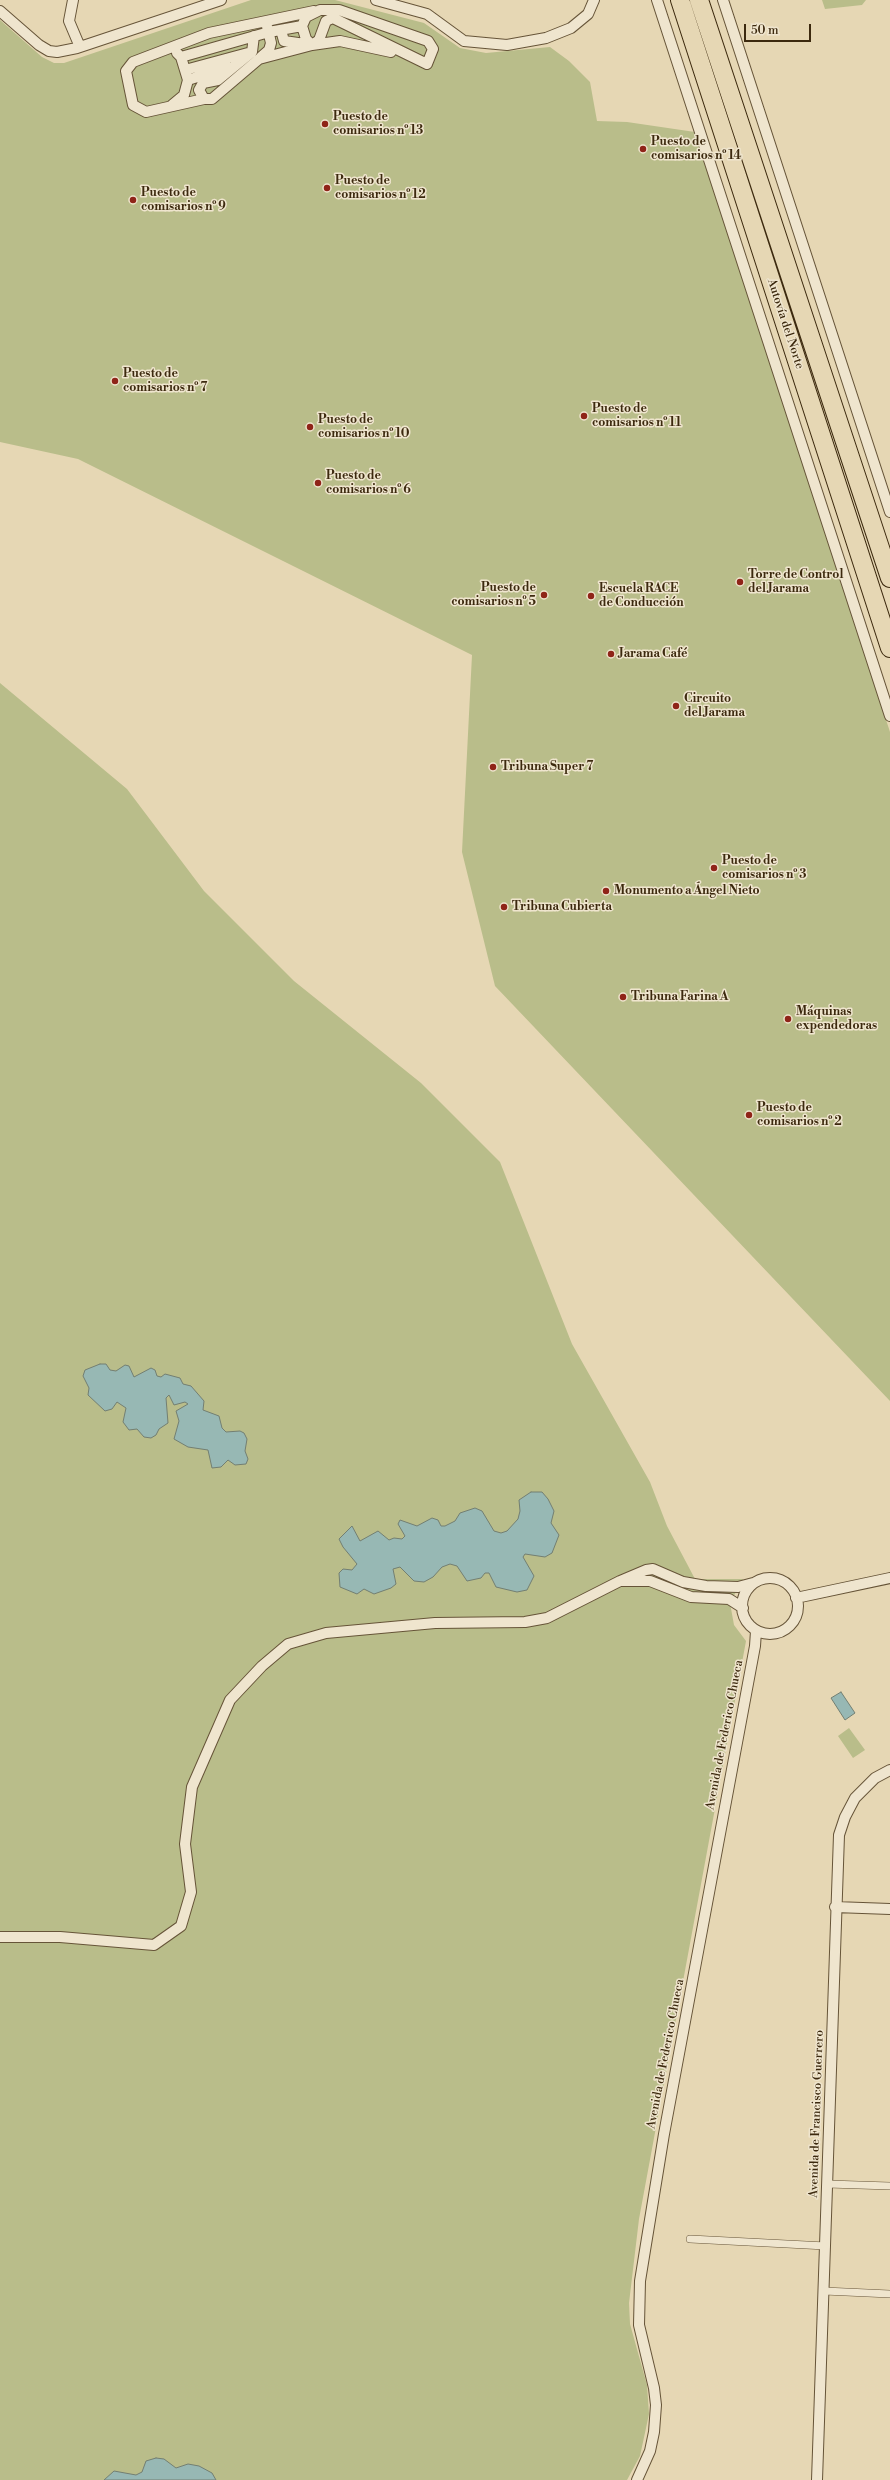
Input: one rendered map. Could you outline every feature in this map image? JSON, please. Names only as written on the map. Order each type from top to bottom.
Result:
[{"type":"highway","name":"Autovía del Norte","points":[[680,0],[890,648]]},
{"type":"highway","name":"Autovía del Norte","points":[[699,0],[890,578]]},
{"type":"street","points":[[73,0],[69,21],[80,47]]},
{"type":"street","points":[[376,0],[427,14],[464,42],[507,46],[546,38],[571,28],[588,14],[594,0]]},
{"type":"street","points":[[657,0],[890,716]]},
{"type":"street","points":[[723,0],[890,512]]},
{"type":"street","points":[[0,11],[39,45],[49,51],[66,51],[217,1]]},
{"type":"street","points":[[312,45],[306,39],[302,26],[306,17],[339,10],[428,41],[433,49],[427,64]]},
{"type":"street","points":[[281,30],[284,41],[312,45],[319,40],[326,21],[326,13]]},
{"type":"street","points":[[256,56],[212,99],[204,99],[146,112],[133,105],[126,71],[133,62],[209,33],[266,21],[326,13],[427,64]]},
{"type":"street","points":[[188,80],[269,50],[269,32],[266,21]]},
{"type":"street","points":[[182,56],[269,32],[302,26]]},
{"type":"street","points":[[254,36],[256,56]]},
{"type":"street","points":[[185,70],[312,45],[340,41],[376,48],[427,64]]},
{"type":"street","points":[[170,48],[182,56],[188,80],[184,95],[170,106]]},
{"type":"street","points":[[204,99],[199,90],[203,83],[218,80],[239,62]]},
{"type":"street","points":[[0,1937],[60,1937],[154,1945],[181,1926],[191,1892],[185,1844],[192,1787],[230,1700],[262,1666],[288,1644],[326,1633],[435,1623],[525,1622],[547,1618],[620,1581],[646,1570],[658,1571],[683,1582],[706,1586],[738,1587],[754,1583],[764,1578],[778,1579],[792,1589],[796,1598],[798,1609],[794,1620],[788,1628],[771,1634],[756,1631],[743,1615],[744,1595],[754,1583]]},
{"type":"street","points":[[620,1581],[650,1581],[658,1578],[658,1571]]},
{"type":"street","points":[[796,1598],[890,1578]]},
{"type":"street","points":[[650,1581],[692,1597],[729,1599],[743,1608]]},
{"type":"street","name":"Avenida de Federico Chueca","points":[[637,2480],[650,2451],[654,2432],[656,2405],[654,2388],[639,2325],[640,2281],[664,2134],[755,1646],[756,1631]]},
{"type":"street","name":"Avenida de Francisco Guerrero","points":[[816,2480],[826,2246],[835,1907],[839,1835],[845,1817],[855,1798],[875,1778],[890,1770]]},
{"type":"street","points":[[835,1907],[890,1909]]},
{"type":"street","points":[[828,2184],[890,2186]]},
{"type":"street","points":[[690,2239],[826,2246]]},
{"type":"street","points":[[824,2290],[890,2294]]},
{"type":"green space","name":"Circuito del Jarama","points":[[251,0],[335,0],[424,23],[460,48],[486,53],[550,47],[569,61],[590,82],[597,121],[627,122],[695,132],[890,732],[890,1401],[495,986],[462,852],[472,655],[78,459],[0,442],[0,20],[42,57],[54,63],[64,63]]},
{"type":"green space","points":[[822,0],[866,0],[862,5],[825,9]]},
{"type":"green space","points":[[0,683],[127,789],[204,891],[294,981],[421,1083],[500,1162],[572,1344],[650,1482],[667,1526],[695,1579],[743,1579],[730,1603],[734,1625],[746,1641],[639,2219],[629,2303],[630,2324],[647,2385],[649,2414],[640,2456],[627,2480],[0,2480]]},
{"type":"green space","points":[[849,1728],[865,1750],[853,1758],[838,1736]]},
{"type":"water","points":[[100,1364],[106,1364],[110,1370],[116,1371],[125,1365],[129,1366],[134,1377],[151,1368],[155,1370],[157,1376],[161,1377],[165,1374],[180,1378],[183,1384],[191,1386],[204,1401],[203,1410],[219,1416],[222,1428],[226,1432],[240,1431],[244,1433],[247,1439],[245,1451],[248,1459],[246,1464],[235,1465],[228,1460],[221,1467],[212,1468],[208,1450],[188,1447],[174,1439],[179,1421],[176,1411],[188,1404],[185,1402],[174,1405],[169,1395],[166,1398],[168,1423],[159,1429],[156,1435],[151,1438],[144,1437],[137,1429],[129,1430],[123,1422],[126,1408],[117,1402],[112,1409],[105,1411],[88,1395],[89,1388],[83,1376],[85,1370]]},
{"type":"water","points":[[531,1492],[542,1492],[548,1499],[554,1511],[551,1523],[559,1535],[552,1553],[545,1557],[525,1554],[523,1557],[534,1576],[527,1590],[517,1592],[496,1587],[489,1573],[485,1573],[481,1578],[467,1581],[457,1566],[450,1564],[442,1567],[433,1577],[424,1582],[414,1581],[400,1567],[393,1569],[396,1584],[391,1588],[374,1594],[364,1589],[357,1594],[340,1587],[339,1573],[343,1569],[352,1570],[357,1564],[343,1547],[339,1539],[352,1526],[360,1541],[378,1531],[389,1540],[394,1538],[402,1539],[405,1536],[398,1524],[400,1520],[417,1526],[432,1518],[438,1520],[441,1526],[445,1526],[455,1521],[460,1513],[475,1508],[482,1511],[494,1531],[501,1533],[507,1531],[518,1519],[520,1511],[519,1500]]},
{"type":"water","points":[[841,1692],[855,1713],[845,1720],[831,1698]]},
{"type":"water","points":[[156,2458],[164,2459],[176,2468],[188,2464],[199,2466],[212,2473],[216,2480],[104,2480],[114,2471],[136,2475],[142,2472],[146,2461]]},
{"type":"place","name":"Puesto de comisarios nº 13","points":[[325,124]]},
{"type":"place","name":"Puesto de comisarios nº 14","points":[[643,149]]},
{"type":"place","name":"Puesto de comisarios nº 12","points":[[327,188]]},
{"type":"place","name":"Puesto de comisarios nº 9","points":[[133,200]]},
{"type":"place","name":"Puesto de comisarios nº 7","points":[[115,381]]},
{"type":"place","name":"Puesto de comisarios nº 11","points":[[584,416]]},
{"type":"place","name":"Puesto de comisarios nº 10","points":[[310,427]]},
{"type":"place","name":"Puesto de comisarios nº 6","points":[[318,483]]},
{"type":"place","name":"Torre de Control del Jarama","points":[[740,582]]},
{"type":"place","name":"Puesto de comisarios nº 5","points":[[544,595]]},
{"type":"place","name":"Escuela RACE de Conducción","points":[[591,596]]},
{"type":"place","name":"Jarama Café","points":[[611,654]]},
{"type":"place","name":"Circuito del Jarama","points":[[676,706]]},
{"type":"place","name":"Tribuna Super 7","points":[[493,767]]},
{"type":"place","name":"Puesto de comisarios nº 3","points":[[714,868]]},
{"type":"place","name":"Monumento a Ángel Nieto","points":[[606,891]]},
{"type":"place","name":"Tribuna Cubierta","points":[[504,907]]},
{"type":"place","name":"Tribuna Farina A","points":[[623,997]]},
{"type":"place","name":"Máquinas expendedoras","points":[[788,1019]]},
{"type":"place","name":"Puesto de comisarios nº 2","points":[[749,1115]]}]
